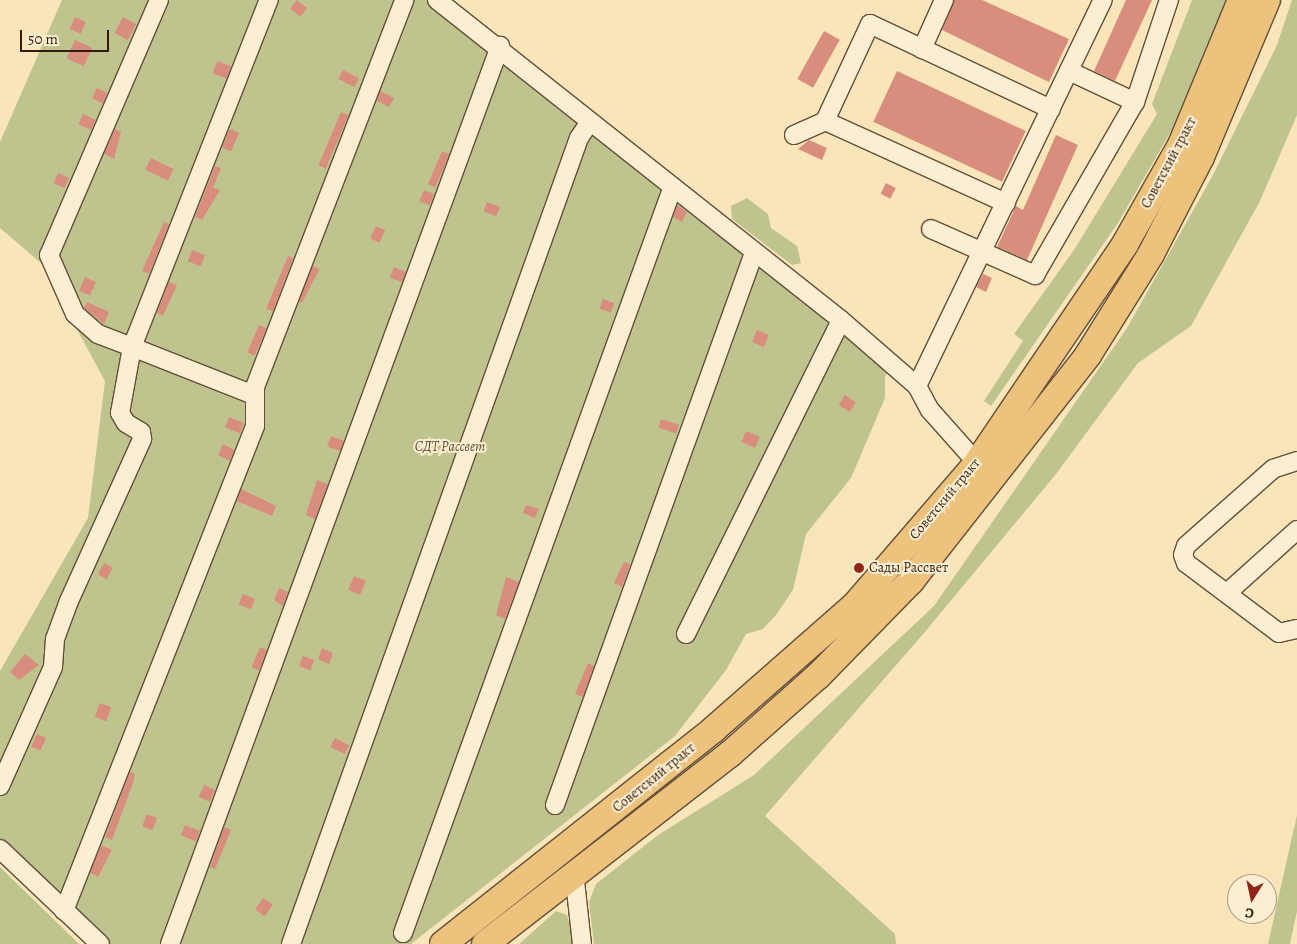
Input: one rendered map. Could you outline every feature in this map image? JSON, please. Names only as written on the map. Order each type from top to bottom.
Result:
[{"type":"highway","name":"Советский тракт","points":[[443,944],[714,729],[855,604],[976,463],[1125,244],[1181,145],[1241,0]]},
{"type":"highway","name":"Советский тракт","points":[[485,944],[574,872],[730,754],[818,676],[911,581],[1018,450],[1088,355],[1151,254],[1205,148],[1267,0]]},
{"type":"street","points":[[159,0],[49,255],[75,314],[98,334],[254,395]]},
{"type":"street","points":[[0,786],[53,667],[55,639],[69,601],[142,439],[141,432],[126,423],[120,413],[132,346],[269,0]]},
{"type":"street","points":[[64,911],[255,426],[254,395],[404,0]]},
{"type":"street","points":[[437,0],[500,46],[588,123],[841,320],[917,386],[930,410],[976,463]]},
{"type":"street","points":[[922,49],[944,0]]},
{"type":"street","points":[[917,386],[1103,0]]},
{"type":"street","points":[[931,229],[1034,275],[1135,102],[1169,0]]},
{"type":"street","points":[[794,135],[825,121],[870,24],[1051,109]]},
{"type":"street","points":[[170,944],[500,46]]},
{"type":"street","points":[[1069,72],[1135,102]]},
{"type":"street","points":[[825,121],[1006,203]]},
{"type":"street","points":[[292,944],[579,138],[588,123]]},
{"type":"street","points":[[403,932],[672,189]]},
{"type":"street","points":[[555,805],[754,253]]},
{"type":"street","points":[[686,634],[841,320]]},
{"type":"street","points":[[1297,461],[1273,469],[1186,546],[1186,563],[1226,593],[1279,632],[1297,629]]},
{"type":"street","points":[[1226,593],[1297,530]]},
{"type":"street","points":[[0,849],[100,944]]},
{"type":"street","points":[[574,872],[582,944]]},
{"type":"green space","name":"СДТ Рассвет","points":[[62,0],[453,0],[897,356],[885,377],[885,398],[851,478],[806,534],[793,590],[776,615],[763,629],[746,634],[726,670],[675,736],[411,944],[106,944],[0,842],[0,671],[88,518],[105,381],[41,263],[0,228],[0,142]]},
{"type":"green space","points":[[1192,0],[1230,0],[1177,121],[1118,223],[991,406],[984,401],[1023,341],[1014,334],[1074,250],[1157,114],[1152,104]]},
{"type":"green space","points":[[1292,0],[1297,0],[1297,115],[1260,201],[1191,326],[1138,363],[1056,474],[924,633],[765,816],[895,934],[896,944],[594,944],[589,902],[596,884],[658,835],[754,775],[934,606],[1127,328],[1213,175],[1277,45]]},
{"type":"green space","points":[[747,198],[768,214],[771,228],[797,246],[801,263],[792,265],[732,219],[731,206]]},
{"type":"green space","points":[[1297,815],[1297,911],[1290,944],[1268,944],[1272,924],[1277,924],[1277,904]]},
{"type":"green space","points":[[0,867],[79,944],[0,944]]},
{"type":"green space","points":[[556,911],[567,915],[575,944],[519,944]]},
{"type":"building","points":[[297,0],[307,8],[300,17],[290,9]]},
{"type":"building","points":[[954,0],[982,0],[1069,39],[1049,82],[942,30]]},
{"type":"building","points":[[1126,0],[1152,0],[1115,81],[1094,71]]},
{"type":"building","points":[[75,17],[86,22],[81,34],[70,29]]},
{"type":"building","points":[[123,17],[136,24],[128,40],[115,33]]},
{"type":"building","points":[[824,31],[840,40],[813,88],[797,79]]},
{"type":"building","points":[[75,40],[92,48],[84,66],[67,58]]},
{"type":"building","points":[[217,61],[231,66],[227,78],[213,73]]},
{"type":"building","points":[[343,70],[359,78],[354,87],[338,79]]},
{"type":"building","points":[[897,71],[1026,131],[1002,182],[873,122]]},
{"type":"building","points":[[97,88],[107,93],[103,104],[92,98]]},
{"type":"building","points":[[380,91],[394,98],[389,107],[377,101]]},
{"type":"building","points":[[341,112],[348,115],[326,169],[318,165]]},
{"type":"building","points":[[83,114],[96,120],[91,130],[78,124]]},
{"type":"building","points":[[115,129],[121,132],[114,159],[104,154]]},
{"type":"building","points":[[230,129],[239,133],[231,151],[222,147]]},
{"type":"building","points":[[1056,135],[1078,145],[1027,260],[997,247],[1016,206],[1023,210]]},
{"type":"building","points":[[809,140],[827,148],[822,160],[798,149]]},
{"type":"building","points":[[442,151],[449,154],[435,187],[428,184]]},
{"type":"building","points":[[151,158],[173,169],[168,181],[145,170]]},
{"type":"building","points":[[215,166],[221,168],[213,188],[220,190],[202,220],[195,217]]},
{"type":"building","points":[[58,173],[69,178],[64,188],[54,183]]},
{"type":"building","points":[[886,183],[896,188],[890,199],[881,194]]},
{"type":"building","points":[[424,190],[434,194],[430,205],[420,201]]},
{"type":"building","points":[[487,202],[500,207],[496,216],[483,211]]},
{"type":"building","points":[[677,205],[687,212],[682,222],[673,217]]},
{"type":"building","points":[[164,222],[169,224],[149,274],[142,271]]},
{"type":"building","points":[[376,226],[385,230],[379,243],[370,239]]},
{"type":"building","points":[[192,250],[205,255],[201,266],[188,261]]},
{"type":"building","points":[[288,256],[293,258],[273,311],[266,309]]},
{"type":"building","points":[[313,266],[319,269],[302,303],[296,300]]},
{"type":"building","points":[[394,267],[406,272],[402,282],[390,277]]},
{"type":"building","points":[[983,274],[992,278],[986,292],[976,287]]},
{"type":"building","points":[[85,277],[96,282],[90,296],[79,291]]},
{"type":"building","points":[[169,282],[177,285],[163,316],[157,313]]},
{"type":"building","points":[[603,299],[614,303],[611,313],[600,308]]},
{"type":"building","points":[[87,302],[109,312],[104,324],[84,308]]},
{"type":"building","points":[[259,325],[266,328],[255,356],[247,353]]},
{"type":"building","points":[[757,330],[769,335],[764,347],[752,342]]},
{"type":"building","points":[[845,395],[856,402],[850,412],[839,405]]},
{"type":"building","points":[[229,417],[244,423],[240,433],[225,427]]},
{"type":"building","points":[[661,419],[679,425],[676,433],[658,428]]},
{"type":"building","points":[[746,431],[760,437],[755,448],[741,442]]},
{"type":"building","points":[[331,436],[344,441],[340,451],[327,446]]},
{"type":"building","points":[[223,444],[234,450],[230,461],[218,455]]},
{"type":"building","points":[[317,480],[328,484],[315,519],[306,515]]},
{"type":"building","points":[[241,489],[276,506],[272,516],[237,501]]},
{"type":"building","points":[[526,505],[539,509],[535,518],[523,513]]},
{"type":"building","points":[[624,562],[630,564],[622,587],[614,583]]},
{"type":"building","points":[[104,563],[113,568],[106,579],[98,574]]},
{"type":"building","points":[[354,576],[366,581],[360,595],[348,590]]},
{"type":"building","points":[[506,577],[519,582],[505,619],[496,615]]},
{"type":"building","points":[[279,588],[288,592],[283,606],[274,600]]},
{"type":"building","points":[[243,594],[255,599],[251,609],[239,604]]},
{"type":"building","points":[[260,647],[267,650],[259,670],[251,667]]},
{"type":"building","points":[[322,648],[333,653],[329,664],[318,659]]},
{"type":"building","points":[[25,654],[39,665],[19,680],[10,672]]},
{"type":"building","points":[[303,656],[314,660],[311,670],[299,666]]},
{"type":"building","points":[[588,663],[594,666],[583,697],[575,694]]},
{"type":"building","points":[[100,703],[111,707],[106,721],[95,717]]},
{"type":"building","points":[[37,734],[46,738],[40,751],[31,747]]},
{"type":"building","points":[[335,738],[349,745],[345,754],[330,747]]},
{"type":"building","points":[[130,772],[135,774],[133,783],[112,840],[105,837]]},
{"type":"building","points":[[204,785],[215,790],[210,802],[199,797]]},
{"type":"building","points":[[147,814],[157,818],[152,830],[142,826]]},
{"type":"building","points":[[185,825],[200,831],[196,841],[181,835]]},
{"type":"building","points":[[224,827],[231,830],[215,869],[210,867]]},
{"type":"building","points":[[102,845],[112,850],[98,877],[88,872]]},
{"type":"building","points":[[263,898],[273,905],[265,916],[255,909]]},
{"type":"place","name":"Сады Рассвет","points":[[859,568]]}]
